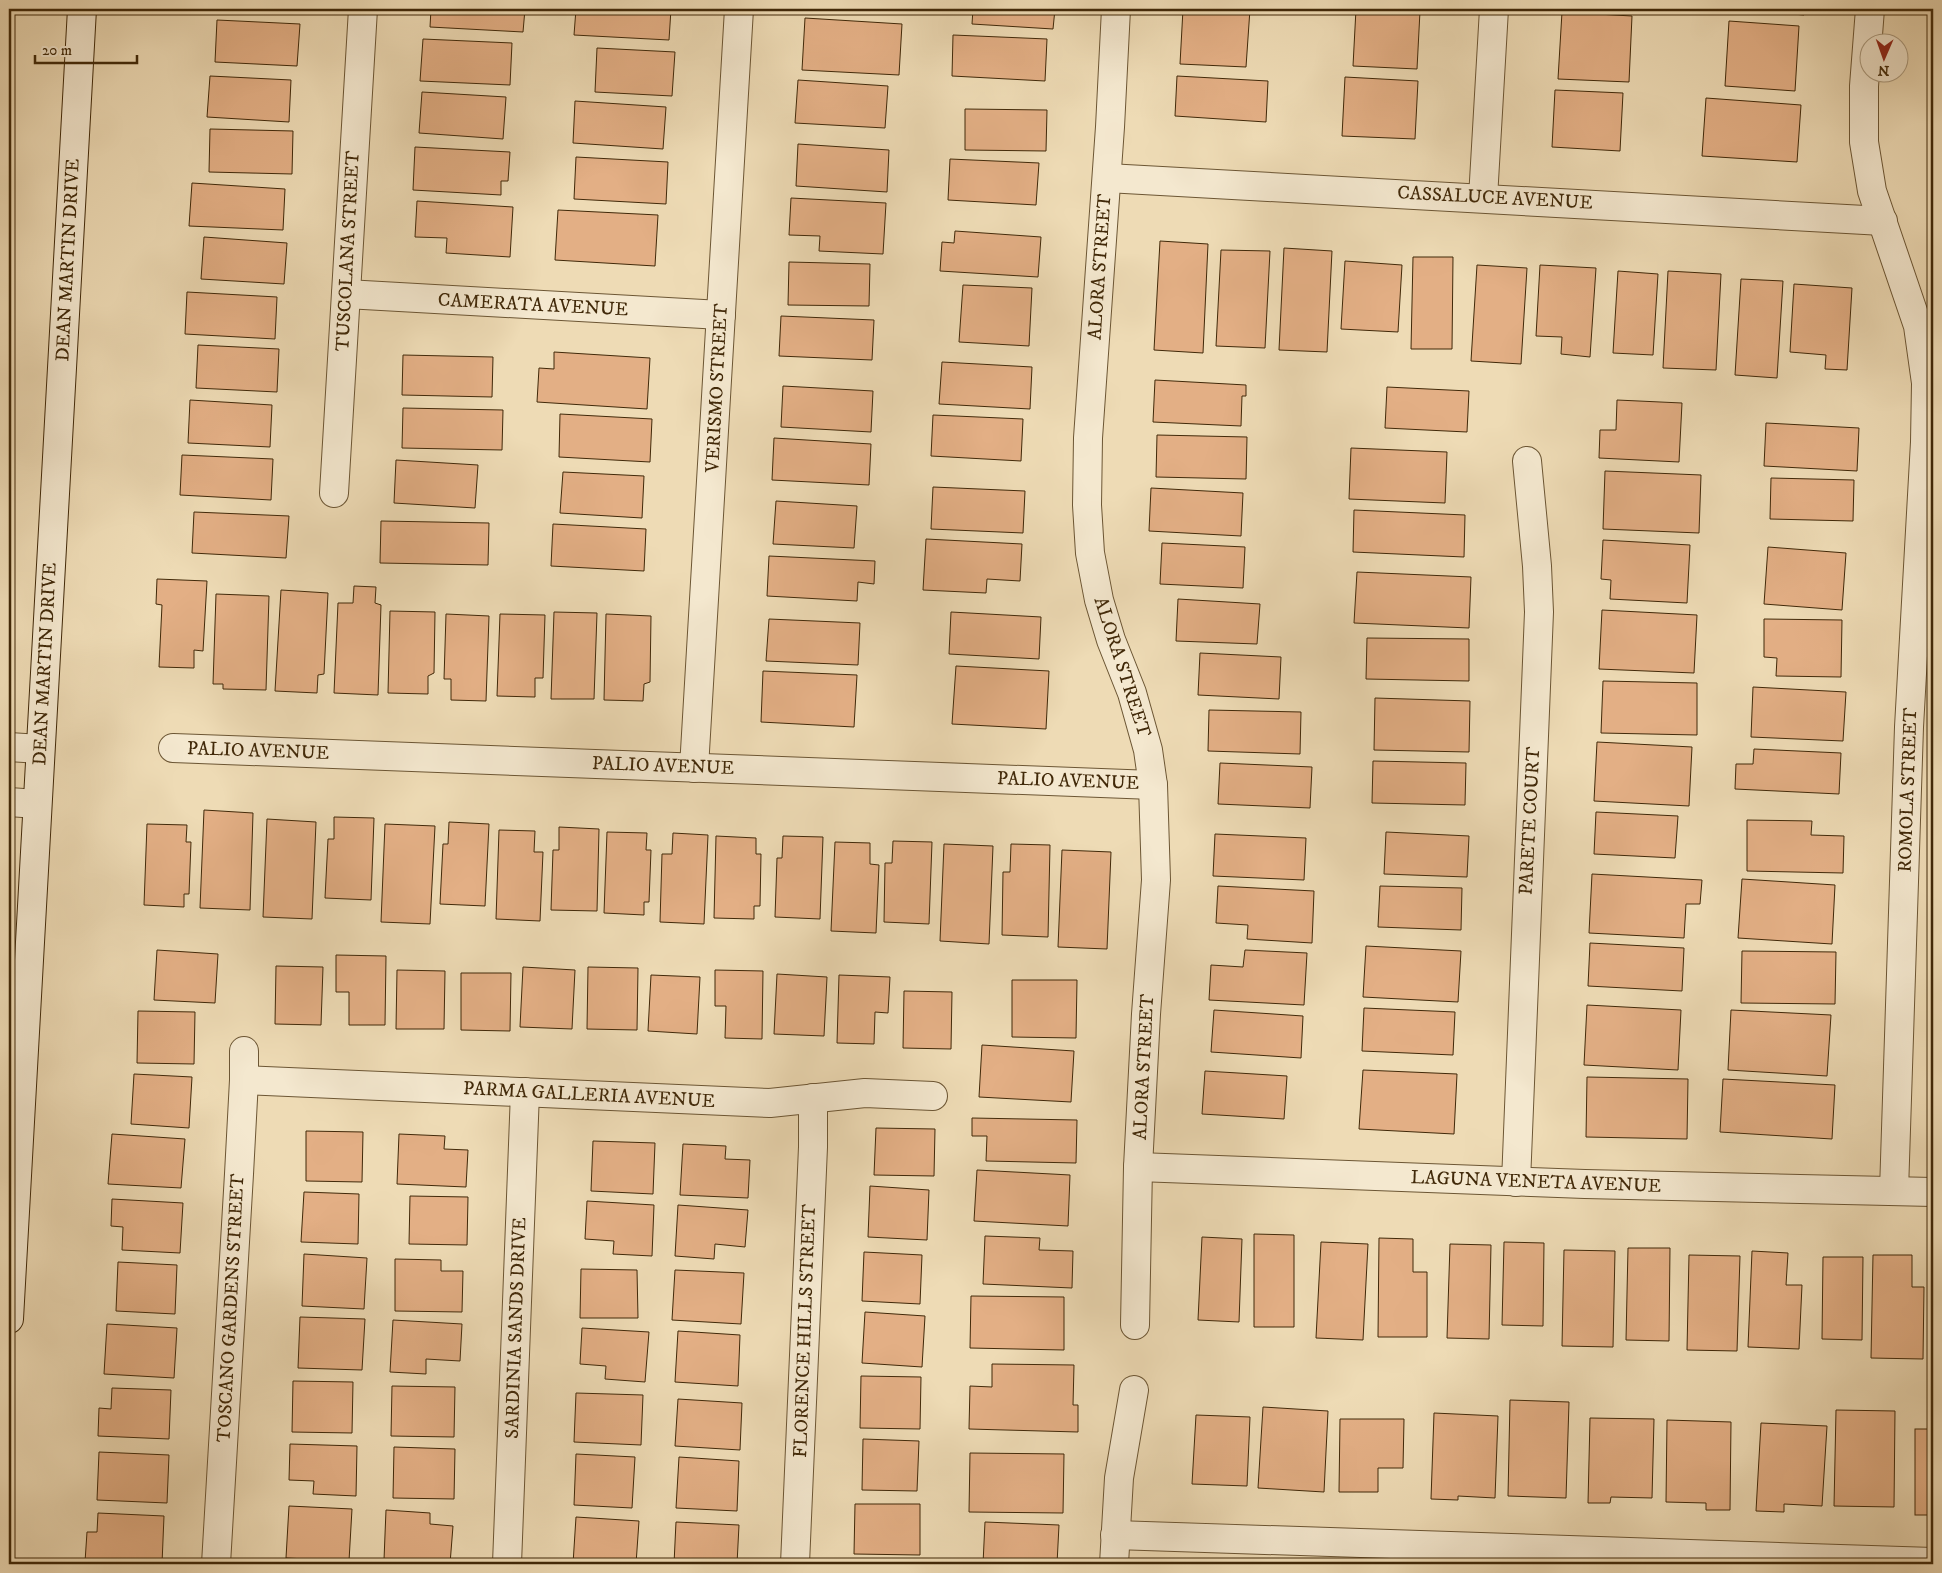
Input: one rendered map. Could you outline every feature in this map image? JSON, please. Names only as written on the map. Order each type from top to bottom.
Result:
[{"type":"street","name":"DEAN MARTIN DRIVE","points":[[9,1319],[82,9]]},
{"type":"street","name":"TUSCOLANA STREET","points":[[334,493],[363,9]]},
{"type":"street","name":"VERISMO STREET","points":[[694,768],[739,9]]},
{"type":"street","name":"ALORA STREET","points":[[1116,9],[1107,178],[1088,438],[1088,506],[1090,553],[1099,600],[1111,640],[1132,693],[1148,750],[1153,785],[1156,880],[1146,1014],[1138,1167],[1135,1325]]},
{"type":"street","points":[[1483,198],[1494,9]]},
{"type":"street","name":"ROMOLA STREET","points":[[1870,9],[1864,86],[1864,142],[1872,191],[1918,326],[1926,383],[1929,442],[1910,727],[1894,1191]]},
{"type":"street","name":"CASSALUCE AVENUE","points":[[1107,178],[1883,221]]},
{"type":"street","name":"CAMERATA AVENUE","points":[[346,294],[721,315]]},
{"type":"street","name":"PARETE COURT","points":[[1516,1182],[1539,612],[1537,566],[1527,461]]},
{"type":"street","points":[[9,747],[40,749]]},
{"type":"street","name":"PALIO AVENUE","points":[[173,748],[1153,785]]},
{"type":"street","points":[[9,802],[37,804]]},
{"type":"street","name":"TOSCANO GARDENS STREET","points":[[216,1564],[244,1080],[244,1051]]},
{"type":"street","name":"PARMA GALLERIA AVENUE","points":[[244,1080],[770,1103],[865,1093],[933,1096]]},
{"type":"street","name":"SARDINIA SANDS DRIVE","points":[[507,1564],[525,1092]]},
{"type":"street","name":"FLORENCE HILLS STREET","points":[[795,1564],[813,1147],[813,1098]]},
{"type":"street","name":"LAGUNA VENETA AVENUE","points":[[1138,1167],[1516,1182],[1933,1192]]},
{"type":"street","points":[[1114,1564],[1119,1478],[1134,1390]]},
{"type":"street","points":[[1116,1535],[1933,1562]]},
{"type":"building","points":[[207,9],[294,9],[294,13]]},
{"type":"building","points":[[431,9],[525,9],[523,32],[430,27]]},
{"type":"building","points":[[576,9],[671,9],[669,40],[574,35]]},
{"type":"building","points":[[816,9],[897,9],[897,14]]},
{"type":"building","points":[[973,9],[1055,9],[1053,29],[972,24]]},
{"type":"building","points":[[1183,9],[1250,9],[1246,67],[1180,64]]},
{"type":"building","points":[[1356,9],[1420,11],[1417,69],[1353,66]]},
{"type":"building","points":[[1733,9],[1804,9],[1804,15]]},
{"type":"building","points":[[1562,12],[1632,16],[1629,82],[1558,79]]},
{"type":"building","points":[[805,18],[902,24],[899,75],[802,70]]},
{"type":"building","points":[[217,20],[300,24],[297,66],[215,62]]},
{"type":"building","points":[[1729,21],[1799,26],[1795,91],[1725,86]]},
{"type":"building","points":[[953,35],[1047,39],[1045,81],[952,76]]},
{"type":"building","points":[[423,39],[512,43],[510,85],[420,81]]},
{"type":"building","points":[[597,48],[675,52],[672,96],[595,92]]},
{"type":"building","points":[[210,76],[291,80],[289,122],[207,117]]},
{"type":"building","points":[[1177,76],[1268,81],[1266,122],[1175,116]]},
{"type":"building","points":[[1345,77],[1418,81],[1415,139],[1342,136]]},
{"type":"building","points":[[798,80],[888,86],[885,128],[795,123]]},
{"type":"building","points":[[1555,90],[1623,93],[1620,151],[1552,147]]},
{"type":"building","points":[[422,92],[506,97],[503,139],[419,133]]},
{"type":"building","points":[[1706,98],[1801,105],[1797,162],[1702,156]]},
{"type":"building","points":[[575,101],[666,107],[663,149],[573,143]]},
{"type":"building","points":[[1930,105],[1933,105],[1933,162],[1931,162]]},
{"type":"building","points":[[965,109],[1047,110],[1046,151],[965,150]]},
{"type":"building","points":[[210,129],[293,131],[292,174],[209,172]]},
{"type":"building","points":[[798,144],[889,150],[887,192],[796,186]]},
{"type":"building","points":[[415,147],[510,152],[508,181],[501,181],[501,195],[413,190]]},
{"type":"building","points":[[576,157],[668,162],[666,204],[574,199]]},
{"type":"building","points":[[950,159],[1039,163],[1036,205],[948,200]]},
{"type":"building","points":[[192,183],[285,189],[283,230],[189,226]]},
{"type":"building","points":[[791,198],[886,203],[883,254],[819,251],[820,236],[789,235]]},
{"type":"building","points":[[417,201],[513,207],[510,257],[446,253],[447,238],[415,237]]},
{"type":"building","points":[[558,210],[658,215],[655,266],[555,260]]},
{"type":"building","points":[[955,231],[1041,237],[1038,277],[940,271],[942,242],[954,243]]},
{"type":"building","points":[[204,237],[287,243],[284,284],[201,279]]},
{"type":"building","points":[[1160,241],[1208,244],[1203,353],[1154,350]]},
{"type":"building","points":[[1284,248],[1332,251],[1327,352],[1279,350]]},
{"type":"building","points":[[1221,250],[1270,251],[1265,348],[1216,346]]},
{"type":"building","points":[[1413,257],[1453,257],[1452,349],[1411,349]]},
{"type":"building","points":[[1345,261],[1402,265],[1398,332],[1341,329]]},
{"type":"building","points":[[789,262],[870,264],[869,306],[788,305]]},
{"type":"building","points":[[1477,265],[1527,268],[1521,364],[1471,361]]},
{"type":"building","points":[[1540,265],[1596,268],[1590,357],[1561,354],[1562,337],[1536,336]]},
{"type":"building","points":[[1618,271],[1658,274],[1653,355],[1613,353]]},
{"type":"building","points":[[1668,271],[1721,274],[1716,370],[1663,368]]},
{"type":"building","points":[[1741,279],[1783,281],[1777,378],[1735,375]]},
{"type":"building","points":[[1794,284],[1852,288],[1847,370],[1825,369],[1826,355],[1790,352]]},
{"type":"building","points":[[963,285],[1032,288],[1029,346],[959,342]]},
{"type":"building","points":[[187,292],[277,297],[275,339],[185,334]]},
{"type":"building","points":[[781,316],[874,320],[872,360],[779,356]]},
{"type":"building","points":[[198,345],[279,349],[277,392],[196,388]]},
{"type":"building","points":[[554,352],[650,358],[647,409],[537,402],[539,368],[554,369]]},
{"type":"building","points":[[403,355],[493,357],[492,397],[402,395]]},
{"type":"building","points":[[942,362],[1032,367],[1030,409],[939,404]]},
{"type":"building","points":[[1155,380],[1246,385],[1246,396],[1242,396],[1241,426],[1153,422]]},
{"type":"building","points":[[783,386],[873,391],[871,432],[781,427]]},
{"type":"building","points":[[1387,387],[1469,391],[1467,432],[1385,428]]},
{"type":"building","points":[[190,400],[272,405],[270,447],[188,443]]},
{"type":"building","points":[[1617,400],[1682,403],[1679,462],[1599,458],[1600,430],[1616,430]]},
{"type":"building","points":[[403,408],[503,410],[502,450],[402,448]]},
{"type":"building","points":[[560,414],[652,419],[650,462],[559,457]]},
{"type":"building","points":[[933,415],[1023,419],[1021,461],[931,456]]},
{"type":"building","points":[[1766,423],[1859,428],[1857,471],[1764,466]]},
{"type":"building","points":[[1157,435],[1247,437],[1246,479],[1156,477]]},
{"type":"building","points":[[774,438],[871,444],[869,485],[772,480]]},
{"type":"building","points":[[1351,448],[1447,452],[1445,503],[1349,499]]},
{"type":"building","points":[[182,455],[273,459],[271,500],[180,495]]},
{"type":"building","points":[[396,460],[478,465],[475,508],[394,503]]},
{"type":"building","points":[[1605,471],[1701,475],[1699,533],[1603,529]]},
{"type":"building","points":[[563,472],[644,476],[642,518],[560,513]]},
{"type":"building","points":[[1771,478],[1854,480],[1853,521],[1770,519]]},
{"type":"building","points":[[933,487],[1025,491],[1023,533],[931,529]]},
{"type":"building","points":[[1151,488],[1243,493],[1241,536],[1149,531]]},
{"type":"building","points":[[776,501],[857,506],[854,548],[773,544]]},
{"type":"building","points":[[1354,510],[1465,515],[1464,557],[1353,552]]},
{"type":"building","points":[[194,512],[289,516],[286,558],[192,553]]},
{"type":"building","points":[[381,521],[489,523],[488,565],[380,563]]},
{"type":"building","points":[[553,524],[646,529],[644,571],[551,566]]},
{"type":"building","points":[[926,539],[1022,544],[1020,581],[987,579],[986,593],[923,590]]},
{"type":"building","points":[[1603,540],[1690,545],[1687,603],[1610,599],[1611,580],[1601,579]]},
{"type":"building","points":[[1162,543],[1245,547],[1243,588],[1160,584]]},
{"type":"building","points":[[1768,547],[1846,553],[1842,610],[1764,604]]},
{"type":"building","points":[[769,556],[875,561],[874,584],[858,582],[857,601],[767,596]]},
{"type":"building","points":[[1357,572],[1471,577],[1469,628],[1354,623]]},
{"type":"building","points":[[157,579],[207,581],[203,651],[194,650],[194,668],[159,667],[162,605],[156,604]]},
{"type":"building","points":[[354,586],[376,587],[375,603],[381,605],[378,695],[334,693],[338,603],[353,603]]},
{"type":"building","points":[[281,590],[328,593],[324,674],[318,675],[317,693],[275,691]]},
{"type":"building","points":[[216,594],[269,596],[266,690],[223,689],[223,684],[213,684]]},
{"type":"building","points":[[1178,599],[1260,604],[1257,644],[1176,641]]},
{"type":"building","points":[[1602,610],[1697,615],[1694,673],[1599,669]]},
{"type":"building","points":[[390,611],[435,612],[434,673],[428,676],[428,694],[388,693]]},
{"type":"building","points":[[554,612],[597,613],[594,699],[551,699]]},
{"type":"building","points":[[951,612],[1041,617],[1039,659],[949,654]]},
{"type":"building","points":[[446,614],[489,616],[486,701],[451,700],[451,679],[444,679]]},
{"type":"building","points":[[500,614],[545,615],[543,678],[535,678],[535,697],[497,696]]},
{"type":"building","points":[[606,614],[651,616],[650,682],[644,684],[643,701],[604,700]]},
{"type":"building","points":[[769,619],[860,623],[858,665],[766,661]]},
{"type":"building","points":[[1764,619],[1842,620],[1841,677],[1776,676],[1777,658],[1764,657]]},
{"type":"building","points":[[1367,638],[1469,639],[1469,681],[1366,679]]},
{"type":"building","points":[[1200,653],[1281,657],[1279,699],[1198,695]]},
{"type":"building","points":[[956,666],[1049,671],[1046,729],[952,724]]},
{"type":"building","points":[[763,671],[857,675],[854,727],[761,722]]},
{"type":"building","points":[[1603,681],[1697,683],[1697,735],[1601,733]]},
{"type":"building","points":[[1753,687],[1846,692],[1843,741],[1751,737]]},
{"type":"building","points":[[1375,698],[1470,701],[1469,752],[1374,750]]},
{"type":"building","points":[[1209,710],[1301,712],[1300,754],[1208,751]]},
{"type":"building","points":[[1597,742],[1692,747],[1689,806],[1594,801]]},
{"type":"building","points":[[1754,749],[1841,753],[1839,794],[1735,789],[1736,764],[1753,764]]},
{"type":"building","points":[[1373,761],[1466,763],[1465,805],[1372,803]]},
{"type":"building","points":[[1220,763],[1312,767],[1310,808],[1218,804]]},
{"type":"building","points":[[204,810],[253,813],[250,910],[200,908]]},
{"type":"building","points":[[1596,812],[1678,816],[1675,858],[1594,854]]},
{"type":"building","points":[[334,817],[374,818],[371,900],[325,898],[328,839],[334,839]]},
{"type":"building","points":[[267,819],[316,822],[312,919],[263,917]]},
{"type":"building","points":[[1747,820],[1812,821],[1811,835],[1844,836],[1843,873],[1747,871]]},
{"type":"building","points":[[449,822],[489,824],[485,906],[440,904],[443,844],[448,844]]},
{"type":"building","points":[[147,824],[187,825],[186,842],[191,842],[189,894],[184,894],[184,907],[144,905]]},
{"type":"building","points":[[385,824],[435,826],[430,924],[381,922]]},
{"type":"building","points":[[559,827],[599,829],[597,911],[551,910],[553,850],[559,850]]},
{"type":"building","points":[[499,830],[535,831],[534,852],[543,852],[540,921],[496,919]]},
{"type":"building","points":[[607,832],[647,833],[646,850],[651,850],[649,902],[644,902],[644,915],[604,913]]},
{"type":"building","points":[[1386,832],[1469,836],[1467,877],[1384,874]]},
{"type":"building","points":[[673,833],[708,835],[704,924],[660,922],[662,854],[672,854]]},
{"type":"building","points":[[1215,834],[1306,838],[1304,880],[1213,876]]},
{"type":"building","points":[[716,836],[756,838],[756,854],[761,854],[760,906],[754,906],[754,919],[714,918]]},
{"type":"building","points":[[783,836],[823,837],[820,919],[775,917],[777,858],[782,858]]},
{"type":"building","points":[[893,841],[932,842],[929,924],[884,922],[885,863],[892,863]]},
{"type":"building","points":[[835,842],[870,843],[870,864],[879,865],[876,933],[831,931]]},
{"type":"building","points":[[944,844],[993,846],[989,944],[940,941]]},
{"type":"building","points":[[1011,844],[1050,845],[1048,937],[1002,935],[1003,872],[1010,872]]},
{"type":"building","points":[[1062,850],[1111,852],[1107,949],[1058,947]]},
{"type":"building","points":[[1592,874],[1702,880],[1700,904],[1686,904],[1684,938],[1589,933]]},
{"type":"building","points":[[1742,879],[1835,885],[1832,944],[1738,938]]},
{"type":"building","points":[[1218,886],[1314,891],[1312,943],[1247,939],[1248,925],[1216,923]]},
{"type":"building","points":[[1380,886],[1462,888],[1461,930],[1378,927]]},
{"type":"building","points":[[1590,943],[1684,948],[1682,991],[1588,986]]},
{"type":"building","points":[[1366,946],[1461,951],[1458,1002],[1363,997]]},
{"type":"building","points":[[157,950],[218,954],[215,1003],[154,1000]]},
{"type":"building","points":[[1245,950],[1307,953],[1304,1005],[1209,1000],[1211,965],[1243,967]]},
{"type":"building","points":[[1742,951],[1836,952],[1835,1004],[1741,1003]]},
{"type":"building","points":[[336,955],[386,956],[385,1025],[349,1025],[349,992],[336,992]]},
{"type":"building","points":[[276,966],[323,967],[321,1025],[275,1024]]},
{"type":"building","points":[[523,967],[575,970],[572,1029],[520,1027]]},
{"type":"building","points":[[588,967],[638,968],[637,1030],[587,1029]]},
{"type":"building","points":[[397,970],[445,971],[444,1029],[396,1029]]},
{"type":"building","points":[[715,970],[763,971],[762,1039],[725,1038],[726,1006],[715,1006]]},
{"type":"building","points":[[461,973],[511,973],[510,1031],[461,1030]]},
{"type":"building","points":[[777,974],[827,977],[824,1036],[774,1034]]},
{"type":"building","points":[[651,975],[700,977],[697,1034],[648,1031]]},
{"type":"building","points":[[839,975],[890,977],[888,1013],[875,1012],[874,1044],[837,1043]]},
{"type":"building","points":[[1012,980],[1077,980],[1076,1038],[1012,1037]]},
{"type":"building","points":[[904,991],[952,992],[951,1049],[903,1048]]},
{"type":"building","points":[[1587,1005],[1681,1010],[1678,1070],[1584,1065]]},
{"type":"building","points":[[1364,1008],[1455,1012],[1453,1055],[1362,1051]]},
{"type":"building","points":[[1214,1010],[1303,1016],[1301,1058],[1211,1052]]},
{"type":"building","points":[[1731,1010],[1831,1015],[1827,1076],[1728,1070]]},
{"type":"building","points":[[138,1011],[195,1012],[194,1064],[137,1063]]},
{"type":"building","points":[[982,1045],[1074,1051],[1071,1102],[979,1097]]},
{"type":"building","points":[[1363,1070],[1457,1074],[1454,1134],[1359,1129]]},
{"type":"building","points":[[1205,1071],[1287,1076],[1284,1119],[1202,1114]]},
{"type":"building","points":[[134,1074],[192,1077],[189,1128],[131,1124]]},
{"type":"building","points":[[1587,1077],[1688,1079],[1687,1139],[1586,1137]]},
{"type":"building","points":[[1723,1079],[1835,1085],[1832,1139],[1720,1132]]},
{"type":"building","points":[[972,1118],[1077,1120],[1076,1163],[986,1161],[987,1136],[972,1136]]},
{"type":"building","points":[[876,1128],[935,1129],[934,1176],[874,1175]]},
{"type":"building","points":[[306,1131],[363,1132],[362,1182],[306,1181]]},
{"type":"building","points":[[112,1134],[185,1139],[181,1188],[108,1184]]},
{"type":"building","points":[[399,1134],[445,1136],[444,1149],[468,1150],[466,1187],[397,1184]]},
{"type":"building","points":[[593,1141],[655,1143],[653,1194],[591,1191]]},
{"type":"building","points":[[683,1144],[726,1146],[725,1159],[750,1160],[748,1198],[680,1195]]},
{"type":"building","points":[[977,1170],[1070,1175],[1068,1226],[974,1221]]},
{"type":"building","points":[[870,1186],[929,1190],[927,1240],[868,1237]]},
{"type":"building","points":[[304,1192],[359,1194],[358,1244],[301,1242]]},
{"type":"building","points":[[410,1196],[468,1197],[467,1245],[409,1244]]},
{"type":"building","points":[[112,1199],[183,1203],[180,1253],[122,1250],[123,1227],[111,1226]]},
{"type":"building","points":[[587,1201],[654,1205],[652,1256],[613,1254],[614,1241],[585,1239]]},
{"type":"building","points":[[678,1205],[748,1210],[745,1247],[715,1244],[714,1259],[675,1256]]},
{"type":"building","points":[[1254,1234],[1294,1235],[1294,1327],[1254,1327]]},
{"type":"building","points":[[985,1236],[1040,1238],[1039,1250],[1073,1251],[1072,1288],[983,1284]]},
{"type":"building","points":[[1202,1237],[1242,1239],[1239,1322],[1198,1320]]},
{"type":"building","points":[[1379,1238],[1413,1239],[1413,1272],[1427,1272],[1427,1337],[1378,1337]]},
{"type":"building","points":[[1321,1242],[1368,1244],[1363,1340],[1316,1338]]},
{"type":"building","points":[[1504,1242],[1544,1243],[1543,1326],[1502,1325]]},
{"type":"building","points":[[1450,1244],[1491,1245],[1489,1339],[1447,1338]]},
{"type":"building","points":[[1628,1248],[1670,1248],[1669,1341],[1626,1340]]},
{"type":"building","points":[[1564,1250],[1615,1251],[1613,1347],[1562,1346]]},
{"type":"building","points":[[1752,1251],[1788,1253],[1786,1285],[1802,1285],[1799,1349],[1748,1347]]},
{"type":"building","points":[[864,1252],[922,1255],[920,1304],[862,1301]]},
{"type":"building","points":[[304,1254],[367,1258],[364,1309],[302,1306]]},
{"type":"building","points":[[1689,1255],[1740,1256],[1737,1351],[1687,1350]]},
{"type":"building","points":[[1873,1255],[1912,1255],[1912,1287],[1924,1287],[1923,1359],[1871,1358]]},
{"type":"building","points":[[1823,1257],[1863,1257],[1862,1340],[1822,1339]]},
{"type":"building","points":[[395,1259],[441,1260],[441,1271],[463,1271],[462,1312],[395,1311]]},
{"type":"building","points":[[118,1262],[177,1265],[175,1314],[116,1311]]},
{"type":"building","points":[[581,1269],[637,1270],[638,1318],[580,1318]]},
{"type":"building","points":[[675,1270],[744,1273],[741,1324],[672,1320]]},
{"type":"building","points":[[971,1296],[1064,1297],[1064,1350],[970,1348]]},
{"type":"building","points":[[865,1312],[925,1316],[922,1367],[862,1363]]},
{"type":"building","points":[[300,1317],[365,1319],[362,1370],[298,1368]]},
{"type":"building","points":[[393,1320],[462,1324],[460,1361],[426,1359],[426,1374],[390,1372]]},
{"type":"building","points":[[107,1324],[177,1328],[174,1378],[104,1374]]},
{"type":"building","points":[[582,1328],[649,1332],[645,1382],[605,1379],[606,1366],[580,1364]]},
{"type":"building","points":[[678,1331],[740,1335],[738,1386],[675,1382]]},
{"type":"building","points":[[992,1364],[1074,1365],[1073,1405],[1078,1405],[1078,1432],[969,1429],[970,1386],[992,1387]]},
{"type":"building","points":[[861,1376],[921,1377],[920,1429],[860,1428]]},
{"type":"building","points":[[293,1381],[353,1382],[352,1433],[292,1432]]},
{"type":"building","points":[[392,1386],[455,1387],[454,1437],[391,1436]]},
{"type":"building","points":[[112,1388],[171,1390],[169,1439],[98,1436],[99,1408],[111,1409]]},
{"type":"building","points":[[576,1393],[643,1395],[641,1445],[574,1442]]},
{"type":"building","points":[[678,1399],[742,1403],[740,1450],[675,1446]]},
{"type":"building","points":[[1510,1400],[1569,1402],[1566,1498],[1508,1496]]},
{"type":"building","points":[[1263,1407],[1328,1411],[1324,1492],[1258,1488]]},
{"type":"building","points":[[1836,1410],[1895,1411],[1894,1507],[1834,1506]]},
{"type":"building","points":[[1434,1413],[1498,1416],[1495,1498],[1458,1496],[1458,1500],[1431,1499]]},
{"type":"building","points":[[1196,1415],[1250,1417],[1247,1486],[1192,1484]]},
{"type":"building","points":[[1590,1418],[1654,1419],[1652,1498],[1611,1497],[1610,1503],[1588,1503]]},
{"type":"building","points":[[1340,1419],[1404,1419],[1403,1468],[1378,1468],[1378,1492],[1339,1492]]},
{"type":"building","points":[[1667,1420],[1731,1422],[1730,1510],[1706,1510],[1706,1503],[1666,1502]]},
{"type":"building","points":[[1761,1423],[1827,1426],[1822,1506],[1784,1504],[1784,1512],[1756,1511]]},
{"type":"building","points":[[1915,1429],[1933,1429],[1933,1515],[1915,1515]]},
{"type":"building","points":[[863,1439],[919,1441],[917,1491],[862,1490]]},
{"type":"building","points":[[290,1444],[357,1446],[356,1496],[313,1494],[314,1481],[289,1480]]},
{"type":"building","points":[[394,1447],[455,1449],[454,1499],[393,1498]]},
{"type":"building","points":[[99,1452],[169,1455],[167,1503],[97,1500]]},
{"type":"building","points":[[970,1453],[1064,1454],[1063,1513],[969,1512]]},
{"type":"building","points":[[576,1454],[635,1457],[632,1508],[574,1505]]},
{"type":"building","points":[[679,1457],[739,1461],[737,1511],[676,1508]]},
{"type":"building","points":[[855,1504],[920,1504],[920,1555],[854,1554]]},
{"type":"building","points":[[289,1506],[352,1509],[349,1561],[286,1558]]},
{"type":"building","points":[[386,1510],[430,1513],[430,1524],[453,1526],[450,1564],[384,1560]]},
{"type":"building","points":[[98,1513],[164,1516],[162,1564],[85,1562],[87,1532],[97,1532]]},
{"type":"building","points":[[576,1517],[639,1521],[636,1564],[573,1564]]},
{"type":"building","points":[[676,1522],[739,1525],[737,1564],[674,1564]]},
{"type":"building","points":[[985,1522],[1059,1525],[1057,1564],[983,1564]]}]
